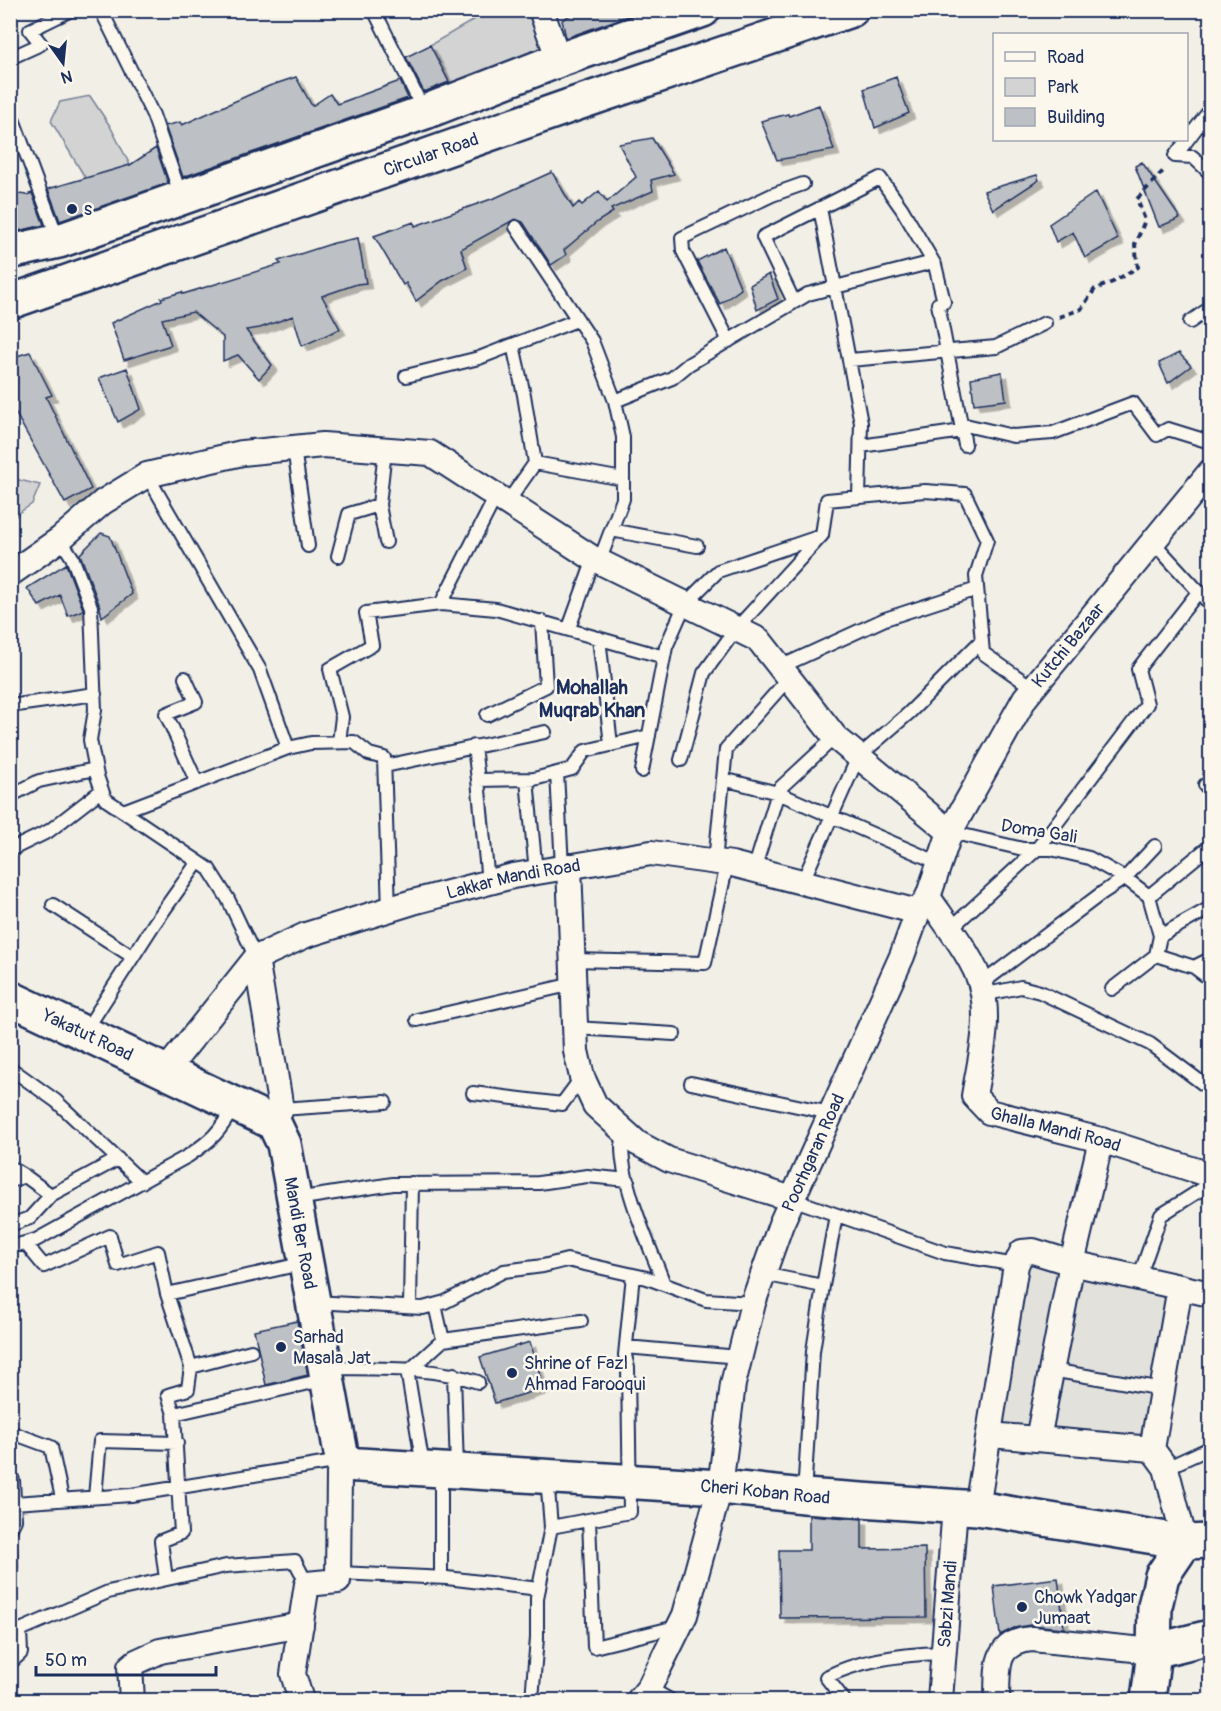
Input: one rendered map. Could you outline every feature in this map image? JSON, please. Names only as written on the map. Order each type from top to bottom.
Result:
[{"type":"street","points":[[540,10],[575,104]]},
{"type":"street","points":[[10,252],[59,241],[425,112],[559,60],[702,10]]},
{"type":"street","name":"Circular Road","points":[[10,302],[851,10]]},
{"type":"street","points":[[10,574],[60,539],[103,502],[147,475],[242,453],[323,445],[430,453],[596,560],[759,640],[835,737],[950,832]]},
{"type":"street","name":"Kutchi Bazaar","points":[[950,832],[1025,698],[1210,472]]},
{"type":"street","name":"Poorhgaran Road","points":[[644,1694],[685,1615],[720,1487],[733,1384],[753,1303],[763,1274],[792,1199],[902,956],[950,832]]},
{"type":"street","name":"Lakkar Mandi Road","points":[[165,1072],[256,958],[306,935],[488,882],[651,853],[721,863],[802,883],[923,904]]},
{"type":"street","points":[[566,867],[576,1051],[582,1077],[595,1104],[637,1143],[669,1160],[792,1199]]},
{"type":"street","name":"Ghalla Mandi Road","points":[[923,904],[950,930],[968,958],[982,990],[985,1024],[974,1096],[980,1105],[988,1112],[1101,1140],[1210,1175]]},
{"type":"street","points":[[165,1072],[235,1105],[277,1116],[256,958]]},
{"type":"street","name":"Yakatut Road","points":[[10,998],[165,1072]]},
{"type":"street","name":"Mandi Ber Road","points":[[277,1116],[284,1143],[343,1462]]},
{"type":"street","points":[[1038,1439],[1072,1263],[1101,1140]]},
{"type":"street","points":[[1016,1265],[1022,1252],[1033,1251],[1072,1263],[1210,1294]]},
{"type":"street","name":"Sabzi Mandi","points":[[940,1701],[944,1653],[966,1508],[990,1435],[1016,1265]]},
{"type":"street","points":[[1148,1701],[1154,1651],[1155,1606],[1162,1576],[1198,1542],[1159,1458],[1163,1389],[1180,1287]]},
{"type":"street","points":[[990,1435],[1038,1439],[1159,1458]]},
{"type":"street","points":[[301,1701],[292,1674],[307,1584],[338,1581],[339,1474],[343,1462]]},
{"type":"street","name":"Cheri Koban Road","points":[[343,1462],[720,1487],[804,1496],[966,1508],[1198,1542]]},
{"type":"street","points":[[132,1701],[130,1667],[160,1651],[301,1625]]},
{"type":"street","points":[[997,1701],[1001,1656],[1008,1645],[1020,1640],[1032,1639],[1154,1651],[1210,1637]]},
{"type":"lane","points":[[10,58],[41,44],[30,30],[71,10]]},
{"type":"lane","points":[[101,10],[153,115],[182,197]]},
{"type":"lane","points":[[374,10],[425,112]]},
{"type":"lane","points":[[1188,138],[1210,110]]},
{"type":"lane","points":[[10,111],[59,241]]},
{"type":"lane","points":[[1174,156],[1186,141]]},
{"type":"lane","points":[[1174,156],[1193,157],[1210,173]]},
{"type":"lane","points":[[794,302],[763,237],[880,178],[902,209],[933,262],[944,302],[938,304],[965,445]]},
{"type":"lane","points":[[729,340],[683,251],[682,238],[772,195],[803,184]]},
{"type":"lane","points":[[820,208],[861,423],[859,497]]},
{"type":"lane","points":[[516,227],[592,341],[615,400],[623,437],[622,499],[611,530],[568,628]]},
{"type":"lane","points":[[615,400],[672,378],[689,364],[808,294],[933,262]]},
{"type":"lane","points":[[1190,322],[1210,308]]},
{"type":"lane","points":[[406,376],[479,358],[578,320]]},
{"type":"lane","points":[[850,360],[996,347],[1045,323]]},
{"type":"lane","points":[[513,345],[535,463]]},
{"type":"lane","points":[[861,446],[962,428],[1014,436],[1053,433],[1133,402],[1157,435],[1168,429],[1210,442]]},
{"type":"lane","points":[[294,448],[308,546]]},
{"type":"lane","points":[[385,450],[379,505],[386,542]]},
{"type":"lane","points":[[535,463],[623,479]]},
{"type":"lane","points":[[441,604],[501,499],[535,463]]},
{"type":"lane","points":[[147,475],[260,670],[288,748]]},
{"type":"lane","points":[[681,760],[704,674],[736,629],[822,535],[827,500],[925,491],[965,494],[987,540],[976,576],[983,653],[1033,688]]},
{"type":"lane","points":[[338,556],[349,514],[379,505]]},
{"type":"lane","points":[[611,530],[697,546]]},
{"type":"lane","points":[[642,771],[666,647],[685,604],[718,571],[822,535]]},
{"type":"lane","points":[[60,539],[72,557],[92,607],[95,710],[90,740],[95,769],[105,799],[209,869],[228,899],[256,958]]},
{"type":"lane","points":[[1153,542],[1210,604]]},
{"type":"lane","points":[[572,960],[705,963],[721,863],[726,749],[784,673],[885,619],[977,588]]},
{"type":"lane","points":[[950,930],[1037,849],[1147,704],[1138,669],[1199,591]]},
{"type":"lane","points":[[339,742],[342,717],[330,669],[372,645],[366,613],[441,604],[496,609],[664,657]]},
{"type":"lane","points":[[488,715],[546,686],[542,621]]},
{"type":"lane","points":[[599,638],[611,745]]},
{"type":"lane","points":[[802,883],[858,756],[909,713],[982,640]]},
{"type":"lane","points":[[185,678],[196,702],[166,714],[197,783]]},
{"type":"lane","points":[[10,706],[95,694]]},
{"type":"lane","points":[[385,766],[545,732]]},
{"type":"lane","points":[[478,780],[527,780],[557,773],[572,769],[585,751],[649,736]]},
{"type":"lane","points":[[753,870],[779,789],[835,737]]},
{"type":"lane","points":[[123,811],[288,748],[311,743],[354,742],[369,754],[384,758],[389,910]]},
{"type":"lane","points":[[474,746],[488,882]]},
{"type":"lane","points":[[10,796],[39,781],[95,769]]},
{"type":"lane","points":[[557,773],[566,867]]},
{"type":"lane","points":[[723,779],[778,793],[831,818],[939,862]]},
{"type":"lane","points":[[527,780],[536,872]]},
{"type":"lane","points":[[10,850],[49,831],[102,789]]},
{"type":"lane","name":"Doma Gali","points":[[950,832],[1023,849],[1051,849],[1089,858],[1125,878],[1149,897]]},
{"type":"lane","points":[[982,990],[1102,893],[1125,878],[1155,846]]},
{"type":"lane","points":[[1112,988],[1156,955],[1160,936],[1149,897],[1210,846]]},
{"type":"lane","points":[[84,1033],[198,862]]},
{"type":"lane","points":[[53,905],[134,957]]},
{"type":"lane","points":[[1160,936],[1210,908]]},
{"type":"lane","points":[[1156,955],[1194,967],[1210,979]]},
{"type":"lane","points":[[1194,967],[1210,959]]},
{"type":"lane","points":[[417,1020],[573,984]]},
{"type":"lane","points":[[982,990],[1021,987],[1040,993],[1149,1044],[1210,1089]]},
{"type":"lane","points":[[575,1028],[674,1034]]},
{"type":"lane","points":[[10,1068],[56,1101],[142,1182]]},
{"type":"lane","points":[[473,1092],[562,1104],[582,1077]]},
{"type":"lane","points":[[691,1083],[830,1113]]},
{"type":"lane","points":[[277,1116],[385,1102]]},
{"type":"lane","points":[[10,1247],[36,1240],[142,1182],[212,1140],[235,1105]]},
{"type":"lane","points":[[626,1133],[622,1143],[628,1180],[664,1284]]},
{"type":"lane","points":[[10,1225],[30,1218],[51,1195],[118,1158]]},
{"type":"lane","points":[[10,1167],[51,1195]]},
{"type":"lane","points":[[10,1181],[25,1176]]},
{"type":"lane","points":[[294,1199],[393,1184],[539,1183],[587,1176],[628,1180]]},
{"type":"lane","points":[[410,1307],[412,1183]]},
{"type":"lane","points":[[1139,1278],[1161,1215],[1210,1184]]},
{"type":"lane","points":[[792,1199],[945,1253],[1016,1265]]},
{"type":"lane","points":[[804,1496],[813,1350],[836,1215]]},
{"type":"lane","points":[[25,1243],[44,1266],[110,1236],[118,1265],[158,1252],[166,1294],[191,1367],[188,1389],[168,1395],[174,1414],[177,1443],[181,1533],[161,1541],[166,1579]]},
{"type":"lane","points":[[313,1302],[423,1308],[469,1291],[504,1271],[567,1260],[633,1275],[706,1300],[753,1303]]},
{"type":"lane","points":[[166,1294],[306,1263]]},
{"type":"lane","points":[[763,1274],[823,1286]]},
{"type":"lane","points":[[550,1527],[630,1512],[626,1347],[633,1275]]},
{"type":"lane","points":[[435,1305],[443,1340]]},
{"type":"lane","points":[[409,1370],[443,1340],[581,1321]]},
{"type":"lane","points":[[626,1347],[740,1357]]},
{"type":"lane","points":[[191,1367],[251,1351]]},
{"type":"lane","points":[[174,1414],[327,1374],[409,1370],[454,1374],[478,1382]]},
{"type":"lane","points":[[409,1370],[441,1470]]},
{"type":"lane","points":[[1051,1370],[1163,1389]]},
{"type":"lane","points":[[441,1578],[441,1470],[454,1374]]},
{"type":"lane","points":[[10,1432],[51,1447],[62,1498]]},
{"type":"lane","points":[[95,1497],[100,1441],[177,1443]]},
{"type":"lane","points":[[1159,1458],[1210,1448]]},
{"type":"lane","points":[[14,1503],[131,1495],[343,1462]]},
{"type":"lane","points":[[532,1700],[537,1638],[537,1598],[550,1527],[547,1477]]},
{"type":"lane","points":[[12,1523],[13,1480]]},
{"type":"lane","points":[[589,1520],[594,1647],[680,1626]]},
{"type":"lane","points":[[10,1550],[11,1567]]},
{"type":"lane","points":[[10,1663],[21,1653],[20,1629],[108,1592],[226,1566],[295,1561],[307,1584]]},
{"type":"lane","points":[[339,1573],[441,1578],[539,1589]]},
{"type":"lane","points":[[844,1701],[826,1677],[838,1671],[900,1654],[944,1653]]},
{"type":"lane","points":[[644,1694],[670,1701]]},
{"type":"path","points":[[1045,323],[1081,309],[1095,289],[1113,282],[1138,267],[1135,245],[1145,220],[1137,199],[1147,186],[1160,176],[1174,156]]},
{"type":"shaded area","points":[[1026,1258],[1176,1291],[1148,1444],[994,1432]]},
{"type":"green space","points":[[481,11],[529,11],[545,59],[453,89],[430,45],[479,17]]},
{"type":"green space","points":[[90,96],[110,126],[130,165],[86,179],[51,121],[60,102]]},
{"type":"green space","points":[[11,478],[40,485],[32,504],[17,514],[11,522]]},
{"type":"building","points":[[578,10],[644,10],[566,38],[562,20]]},
{"type":"building","points":[[430,45],[449,82],[424,92],[406,57]]},
{"type":"building","points":[[296,77],[312,106],[330,94],[337,104],[400,81],[408,98],[183,177],[165,126],[180,122],[182,125],[269,86]]},
{"type":"building","points":[[896,77],[909,113],[875,128],[864,89]]},
{"type":"building","points":[[819,105],[834,150],[777,160],[761,121],[788,114],[789,116]]},
{"type":"building","points":[[652,138],[674,174],[651,180],[653,191],[611,209],[613,212],[597,222],[564,250],[566,255],[551,265],[523,222],[515,219],[461,249],[467,268],[442,281],[416,301],[406,283],[403,285],[374,236],[414,222],[415,226],[497,197],[552,172],[573,208],[579,202],[582,205],[599,191],[607,202],[636,177],[619,144]]},
{"type":"building","points":[[156,148],[168,183],[60,221],[48,189],[130,165]]},
{"type":"building","points":[[1142,162],[1180,218],[1159,227],[1135,166]]},
{"type":"building","points":[[1037,175],[1039,180],[993,210],[984,191]]},
{"type":"building","points":[[1096,192],[1118,239],[1085,258],[1073,232],[1056,242],[1049,224]]},
{"type":"building","points":[[10,193],[27,195],[32,193],[44,225],[10,233]]},
{"type":"building","points":[[358,238],[366,283],[322,296],[340,329],[302,346],[293,316],[260,328],[246,330],[272,365],[259,379],[238,355],[223,361],[223,337],[193,312],[162,319],[171,345],[124,360],[111,323],[162,300],[161,298],[182,292],[183,294],[281,264],[278,261],[334,243]]},
{"type":"building","points":[[724,247],[741,289],[720,304],[697,261]]},
{"type":"building","points":[[769,274],[778,299],[757,310],[750,285]]},
{"type":"building","points":[[30,352],[52,395],[46,397],[91,489],[65,503],[10,403],[10,358]]},
{"type":"building","points":[[1179,353],[1191,366],[1168,383],[1159,363]]},
{"type":"building","points":[[127,368],[141,409],[118,422],[99,378]]},
{"type":"building","points":[[1002,372],[1006,400],[974,404],[971,378]]},
{"type":"building","points":[[101,533],[110,536],[132,594],[102,617],[80,554]]},
{"type":"building","points":[[66,564],[83,609],[68,616],[60,595],[39,606],[27,588]]},
{"type":"building","points":[[297,1321],[308,1375],[266,1385],[254,1330]]},
{"type":"building","name":"Shrine of Fazl Ahmad Farooqui","points":[[530,1342],[544,1388],[495,1403],[480,1357]]},
{"type":"building","points":[[809,1515],[862,1519],[862,1549],[925,1548],[926,1617],[780,1618],[779,1550],[809,1550]]},
{"type":"building","points":[[1058,1578],[1064,1628],[1030,1625],[1014,1628],[1000,1635],[994,1586]]},
{"type":"place","name":"s","points":[[72,209]]},
{"type":"place","name":"Sarhad Masala Jat","points":[[281,1347]]},
{"type":"place","name":"Shrine of Fazl Ahmad Farooqui","points":[[512,1373]]},
{"type":"place","name":"Chowk Yadgar Jumaat","points":[[1022,1607]]},
{"type":"district","name":"Mohallah Muqrab Khan","points":[[592,698]]}]
